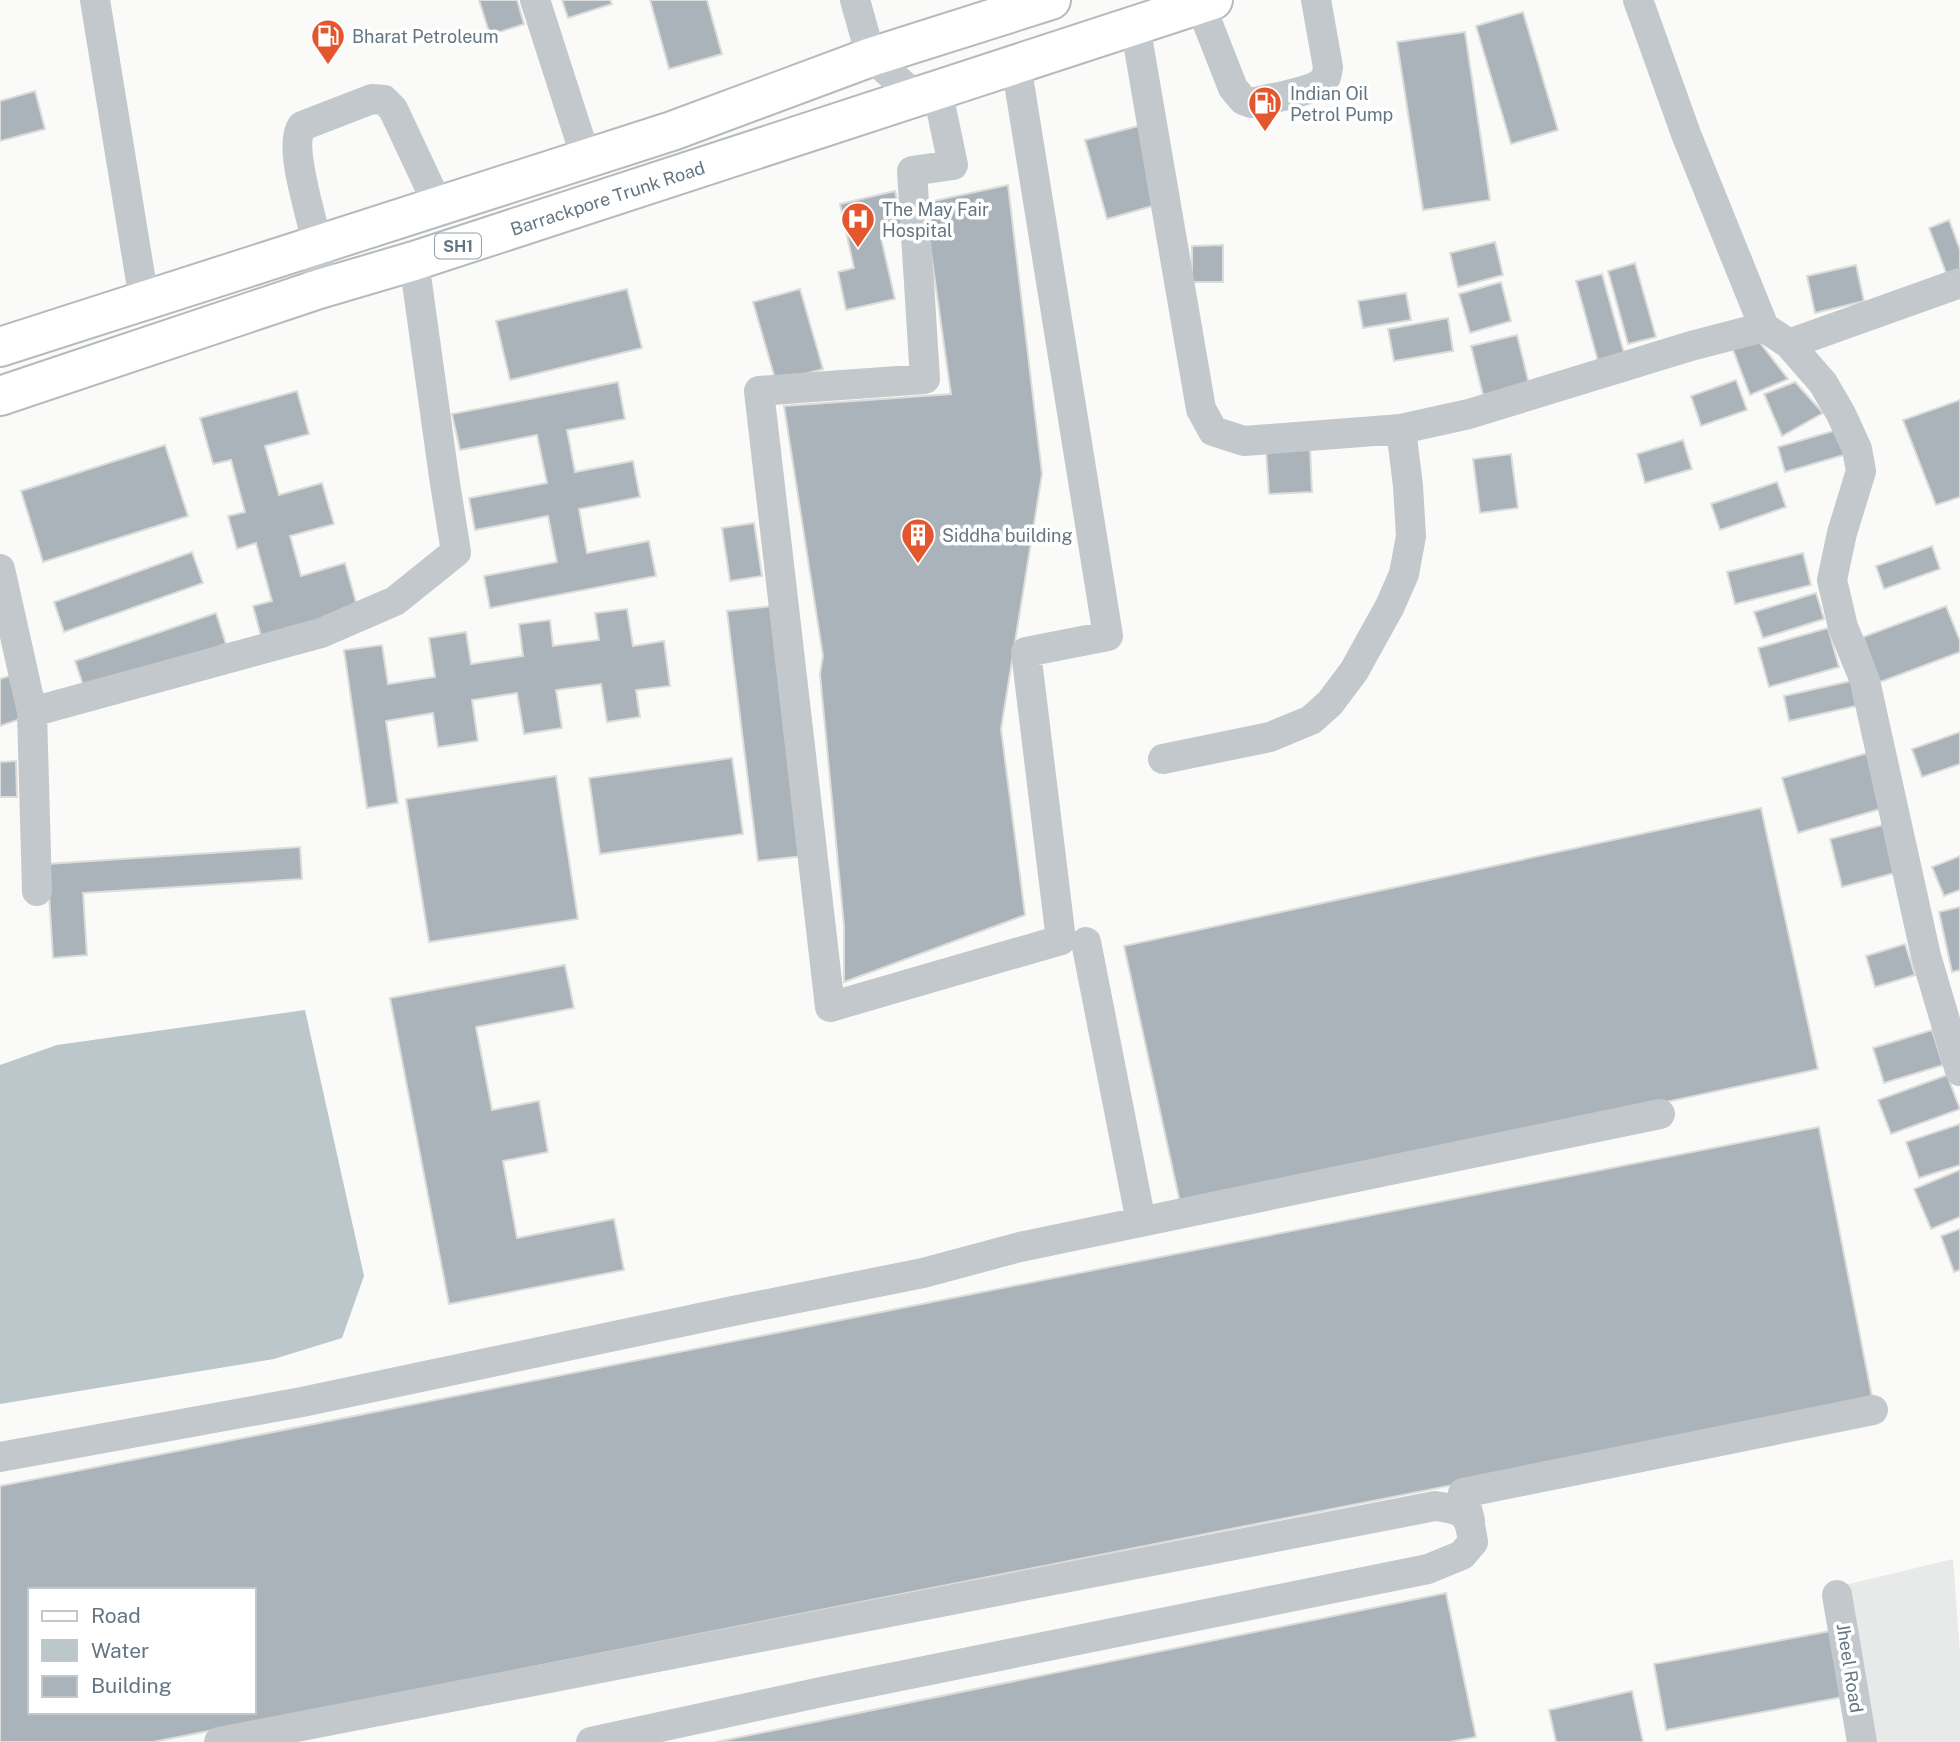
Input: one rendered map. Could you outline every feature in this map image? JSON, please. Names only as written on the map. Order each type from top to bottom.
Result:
[{"type":"main road","points":[[0,346],[672,131],[871,57],[1051,0]]},
{"type":"main road","name":"Barrackpore Trunk Road","points":[[0,396],[319,289],[414,261],[1206,2]]},
{"type":"street","points":[[95,0],[144,300]]},
{"type":"street","points":[[535,0],[586,158]]},
{"type":"street","points":[[855,0],[871,57],[927,92],[953,165],[912,171],[925,379],[759,391],[830,1007],[1061,940],[1026,652],[1108,636],[1016,64]]},
{"type":"street","points":[[1206,2],[1233,88],[1243,100],[1251,103],[1308,89],[1320,84],[1327,76],[1328,67],[1316,0]]},
{"type":"street","points":[[1638,0],[1686,134],[1764,327],[1789,344],[1823,383],[1842,414],[1857,449],[1861,471],[1842,534],[1832,580],[1843,627],[1865,681],[1926,957],[1948,992],[1960,1070]]},
{"type":"street","points":[[1135,25],[1201,410],[1213,431],[1244,442],[1401,429],[1469,414],[1691,346],[1764,327]]},
{"type":"street","points":[[319,289],[317,245],[296,149],[298,132],[302,126],[372,99],[384,100],[393,109],[438,205]]},
{"type":"street","points":[[32,712],[321,633],[395,601],[456,552],[414,261]]},
{"type":"street","points":[[1789,344],[1960,283]]},
{"type":"street","points":[[1163,759],[1270,737],[1311,720],[1330,703],[1354,671],[1390,606],[1404,574],[1411,536],[1401,429]]},
{"type":"street","points":[[0,569],[32,712],[37,891]]},
{"type":"street","points":[[1086,942],[1142,1222]]},
{"type":"street","points":[[0,1457],[302,1402],[923,1273],[1020,1247],[1660,1114]]},
{"type":"street","points":[[591,1742],[826,1691],[1428,1569],[1462,1555],[1473,1542],[1464,1493],[1874,1410]]},
{"type":"street","points":[[219,1742],[1435,1506],[1457,1509],[1470,1521]]},
{"type":"street","name":"Jheel Road","points":[[1837,1595],[1862,1742]]},
{"type":"shaded area","points":[[1953,1559],[1960,1654],[1960,1742],[1874,1742],[1845,1585]]},
{"type":"water","points":[[305,1010],[364,1276],[342,1338],[274,1359],[0,1404],[0,1065],[57,1045]]},
{"type":"building","points":[[479,0],[517,0],[524,24],[490,35]]},
{"type":"building","points":[[562,0],[610,0],[612,4],[568,18]]},
{"type":"building","points":[[650,0],[707,0],[722,54],[669,69]]},
{"type":"building","points":[[1523,12],[1558,130],[1511,144],[1476,26]]},
{"type":"building","points":[[1465,32],[1490,200],[1423,210],[1397,42]]},
{"type":"building","points":[[35,91],[45,129],[0,141],[0,101]]},
{"type":"building","points":[[1142,125],[1163,203],[1107,219],[1085,140]]},
{"type":"building","name":"Siddha building","points":[[1008,185],[1042,474],[1001,729],[1025,915],[844,982],[844,926],[820,674],[823,656],[784,406],[951,394],[924,203]]},
{"type":"building","points":[[895,191],[905,233],[881,238],[895,299],[846,310],[838,272],[854,268],[840,204]]},
{"type":"building","points":[[1949,220],[1960,250],[1960,273],[1948,278],[1929,228]]},
{"type":"building","points":[[1495,242],[1503,275],[1458,287],[1450,253]]},
{"type":"building","points":[[1223,245],[1223,282],[1192,282],[1192,246]]},
{"type":"building","points":[[1635,263],[1656,337],[1628,344],[1608,271]]},
{"type":"building","points":[[1856,265],[1864,301],[1815,313],[1807,276]]},
{"type":"building","points":[[1602,274],[1624,353],[1598,361],[1576,281]]},
{"type":"building","points":[[1501,282],[1511,321],[1470,333],[1459,294]]},
{"type":"building","points":[[627,289],[642,348],[510,380],[496,321]]},
{"type":"building","points":[[800,289],[823,369],[776,382],[753,302]]},
{"type":"building","points":[[1406,293],[1411,320],[1363,328],[1358,301]]},
{"type":"building","points":[[1448,318],[1453,351],[1394,361],[1388,329]]},
{"type":"building","points":[[1517,335],[1529,384],[1483,395],[1471,346]]},
{"type":"building","points":[[1757,339],[1788,379],[1750,395],[1732,347]]},
{"type":"building","points":[[1736,380],[1747,410],[1701,426],[1691,396]]},
{"type":"building","points":[[618,382],[625,419],[567,430],[575,472],[633,461],[640,497],[579,509],[587,553],[649,541],[656,576],[490,608],[484,576],[557,562],[548,516],[475,530],[469,498],[547,483],[537,435],[460,450],[452,414]]},
{"type":"building","points":[[1795,382],[1823,413],[1782,436],[1764,394]]},
{"type":"building","points":[[297,391],[309,434],[265,446],[279,495],[322,483],[334,524],[290,536],[301,576],[345,563],[359,613],[262,640],[253,606],[272,601],[256,543],[237,549],[228,516],[245,512],[231,460],[213,464],[200,418]]},
{"type":"building","points":[[1960,400],[1960,497],[1936,505],[1903,420]]},
{"type":"building","points":[[1840,429],[1847,454],[1785,472],[1778,447]]},
{"type":"building","points":[[1683,440],[1692,469],[1645,483],[1637,454]]},
{"type":"building","points":[[165,445],[188,516],[43,562],[21,491]]},
{"type":"building","points":[[1310,447],[1312,492],[1269,494],[1266,450]]},
{"type":"building","points":[[1511,454],[1518,508],[1480,513],[1473,459]]},
{"type":"building","points":[[1777,482],[1786,507],[1720,530],[1711,504]]},
{"type":"building","points":[[754,523],[762,576],[730,581],[722,528]]},
{"type":"building","points":[[1932,546],[1940,569],[1884,589],[1876,566]]},
{"type":"building","points":[[192,552],[203,583],[64,632],[54,602]]},
{"type":"building","points":[[1803,553],[1811,585],[1735,604],[1727,572]]},
{"type":"building","points":[[1816,593],[1824,619],[1763,638],[1754,612]]},
{"type":"building","points":[[773,606],[804,856],[758,861],[727,611]]},
{"type":"building","points":[[1946,606],[1960,641],[1960,652],[1880,682],[1863,637]]},
{"type":"building","points":[[627,609],[633,646],[664,641],[670,686],[636,690],[640,717],[607,722],[601,684],[556,690],[562,728],[524,734],[517,693],[472,700],[478,741],[438,747],[433,713],[386,721],[398,803],[367,808],[344,650],[382,645],[388,684],[435,677],[429,638],[466,632],[471,664],[523,656],[519,624],[550,620],[553,646],[599,640],[595,613]]},
{"type":"building","points":[[216,613],[226,644],[85,691],[75,661]]},
{"type":"building","points":[[1828,628],[1839,667],[1769,687],[1758,648]]},
{"type":"building","points":[[9,676],[23,718],[0,726],[0,679]]},
{"type":"building","points":[[1851,681],[1856,706],[1789,721],[1784,696]]},
{"type":"building","points":[[1960,732],[1960,764],[1922,777],[1912,749]]},
{"type":"building","points":[[1871,752],[1887,807],[1798,833],[1782,778]]},
{"type":"building","points":[[732,758],[743,834],[600,854],[589,778]]},
{"type":"building","points":[[16,761],[17,797],[0,797],[0,762]]},
{"type":"building","points":[[556,776],[578,919],[429,942],[406,799]]},
{"type":"building","points":[[1761,808],[1818,1069],[1181,1207],[1124,946]]},
{"type":"building","points":[[1890,823],[1902,871],[1842,887],[1830,839]]},
{"type":"building","points":[[300,847],[302,879],[83,893],[87,955],[53,958],[47,864]]},
{"type":"building","points":[[1960,856],[1960,890],[1944,896],[1932,867]]},
{"type":"building","points":[[1960,907],[1960,970],[1952,972],[1939,912]]},
{"type":"building","points":[[1905,944],[1915,975],[1875,987],[1866,956]]},
{"type":"building","points":[[565,965],[574,1008],[476,1027],[492,1110],[539,1101],[548,1152],[503,1161],[517,1238],[614,1219],[624,1270],[449,1304],[390,998]]},
{"type":"building","points":[[1932,1030],[1943,1065],[1884,1083],[1873,1048]]},
{"type":"building","points":[[1947,1075],[1960,1109],[1891,1134],[1878,1100]]},
{"type":"building","points":[[1960,1124],[1960,1165],[1919,1178],[1906,1142]]},
{"type":"building","points":[[1819,1127],[1873,1402],[153,1742],[0,1742],[0,1486]]},
{"type":"building","points":[[1960,1170],[1960,1217],[1931,1229],[1914,1189]]},
{"type":"building","points":[[1960,1229],[1960,1270],[1954,1272],[1941,1236]]},
{"type":"building","points":[[1446,1593],[1476,1737],[1449,1742],[716,1742]]},
{"type":"building","points":[[1836,1630],[1848,1696],[1666,1730],[1654,1664]]},
{"type":"building","points":[[1632,1691],[1643,1742],[1556,1742],[1549,1710]]},
{"type":"place","name":"Bharat Petroleum","points":[[328,66]]},
{"type":"place","name":"Indian Oil Petrol Pump","points":[[1265,133]]},
{"type":"place","name":"The May Fair Hospital","points":[[858,249]]},
{"type":"place","name":"Siddha building","points":[[918,565]]}]
